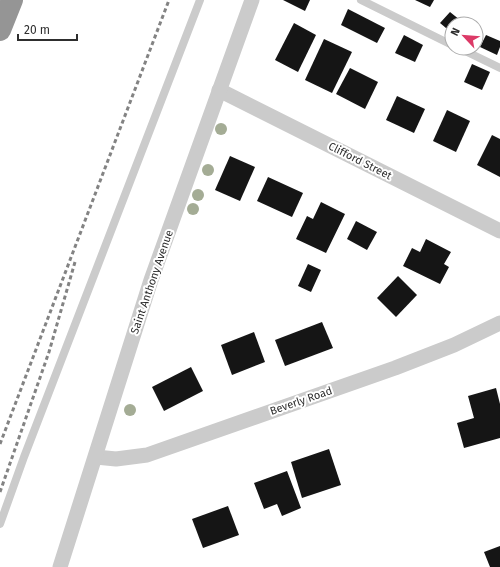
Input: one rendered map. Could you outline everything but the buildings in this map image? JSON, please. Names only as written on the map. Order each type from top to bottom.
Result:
[{"type":"highway","points":[[0,30],[12,0]]},
{"type":"street","name":"Saint Anthony Avenue","points":[[60,567],[151,280],[252,0]]},
{"type":"street","name":"Clifford Street","points":[[220,90],[500,231]]},
{"type":"street","name":"Beverly Road","points":[[96,457],[116,459],[147,455],[395,368],[454,345],[500,323]]},
{"type":"lane","points":[[0,524],[29,442],[200,0]]},
{"type":"lane","points":[[361,0],[444,40]]},
{"type":"lane","points":[[475,56],[500,68]]},
{"type":"railway","points":[[0,444],[169,0]]},
{"type":"railway","points":[[0,492],[49,352],[75,262]]}]
